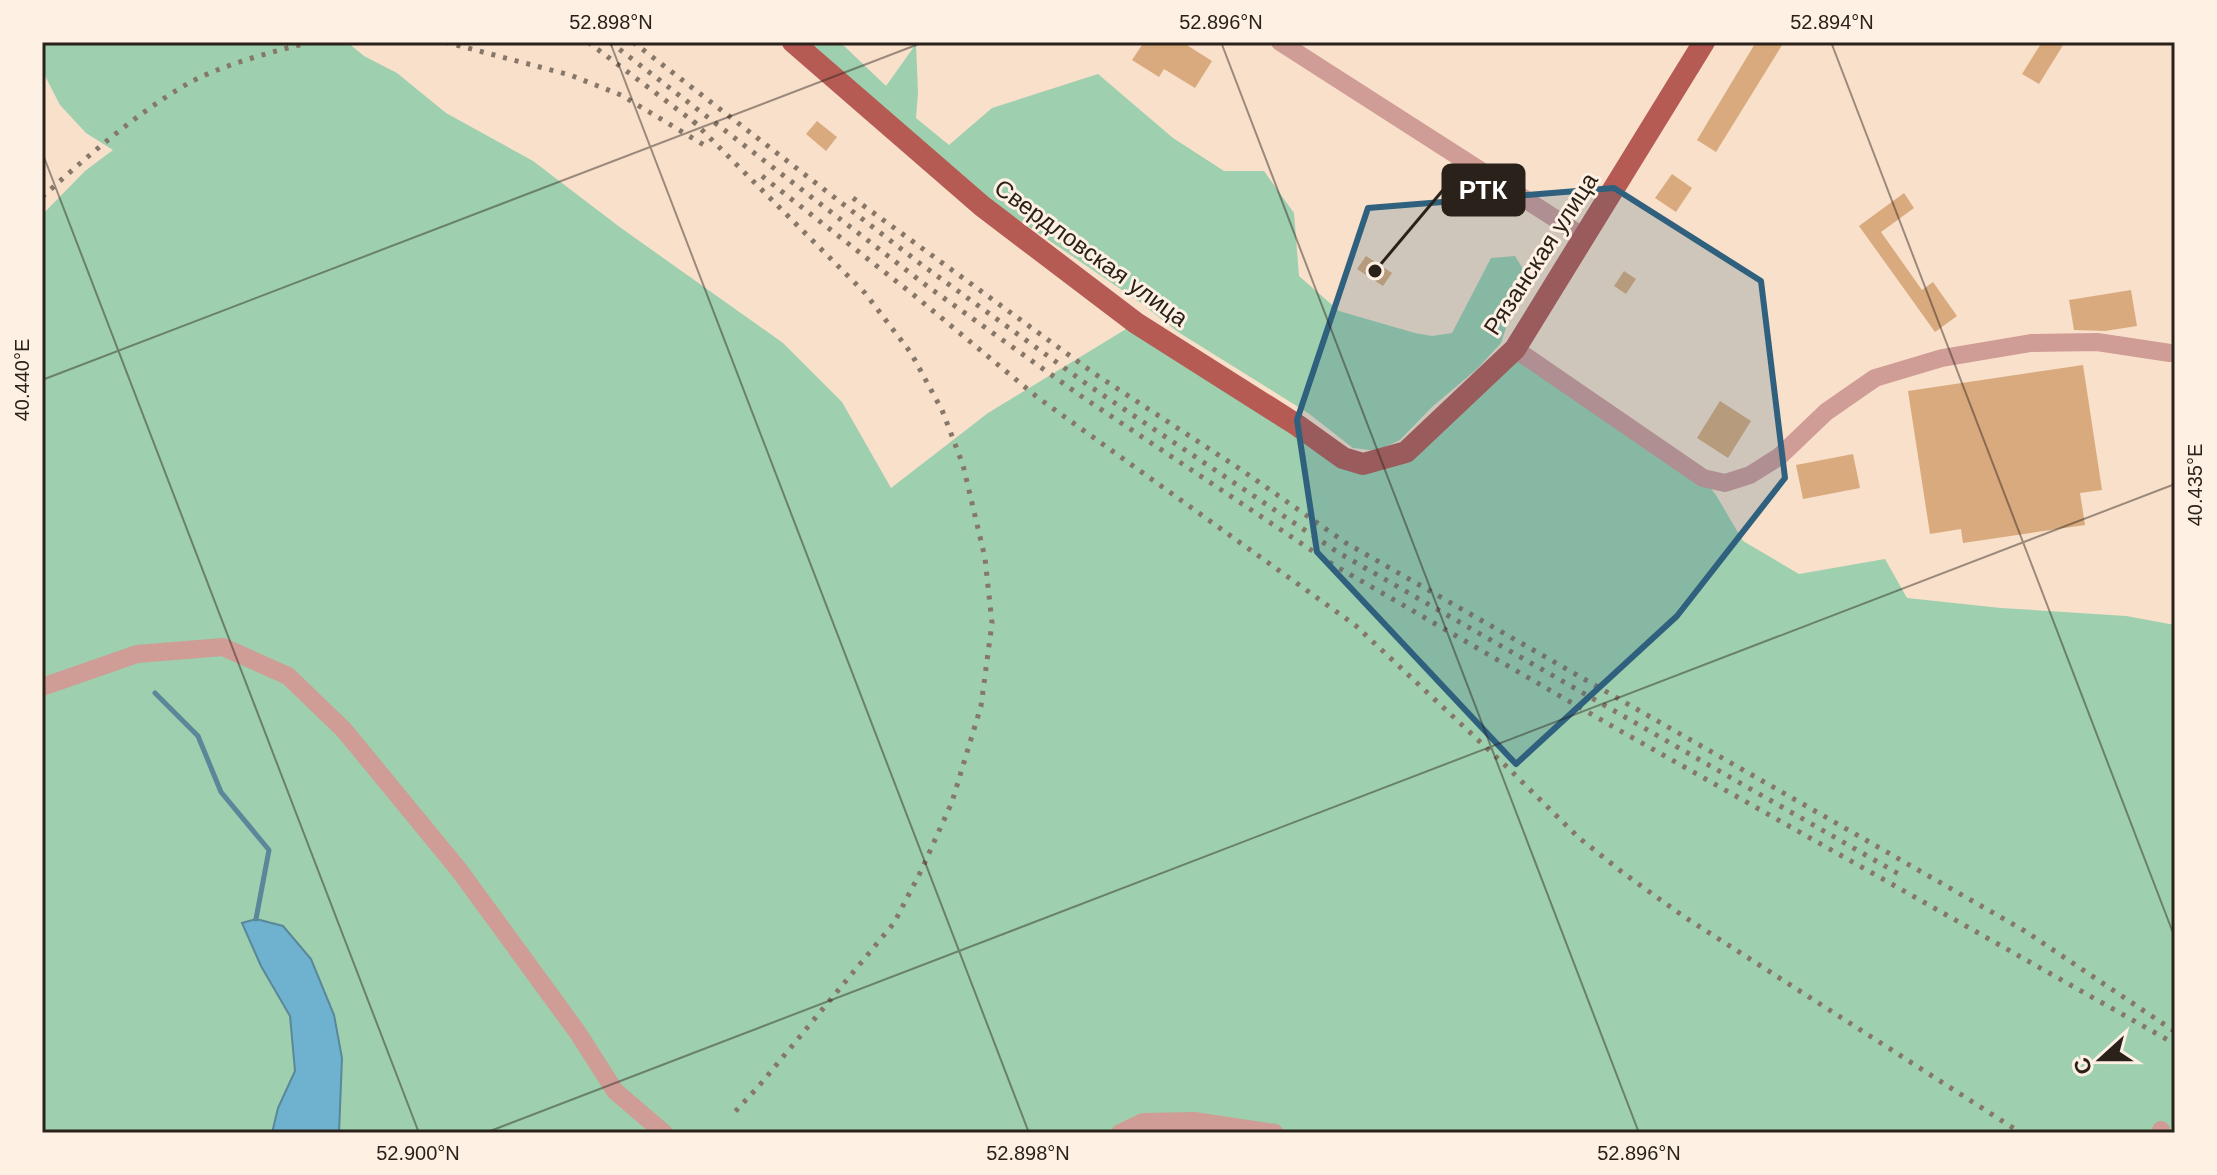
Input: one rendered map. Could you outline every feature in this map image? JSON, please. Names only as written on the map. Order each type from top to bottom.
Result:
[{"type":"main road","name":"Свердловская улица","points":[[793,42],[982,206],[1136,323],[1297,425],[1343,458],[1363,464],[1384,460]]},
{"type":"main road","name":"Рязанская улица","points":[[1384,460],[1406,452],[1515,349],[1704,42]]},
{"type":"street","points":[[1280,42],[1584,237]]},
{"type":"street","points":[[1515,349],[1703,478],[1725,483],[1750,475],[1780,456],[1826,412],[1875,378],[1942,358],[2031,343],[2097,342],[2170,353]]},
{"type":"street","points":[[42,687],[137,654],[223,647],[288,676],[344,730],[459,870],[578,1033],[615,1091],[664,1133]]},
{"type":"street","points":[[1120,1133],[1143,1122],[1194,1121],[1275,1133]]},
{"type":"highlighted area","points":[[1614,188],[1761,281],[1785,478],[1677,616],[1516,764],[1317,552],[1297,420],[1368,208]]},
{"type":"green space","points":[[42,42],[347,42],[364,56],[397,73],[446,113],[533,161],[783,343],[842,402],[891,488],[988,413],[1136,323],[1343,458],[1384,460],[1515,349],[1703,478],[1743,541],[1799,574],[1885,559],[1907,598],[2126,616],[2175,625],[2175,1133],[339,1133],[342,1058],[256,919],[242,923],[261,966],[290,1016],[295,1071],[278,1108],[272,1133],[42,1133],[42,215],[85,171],[113,150],[86,133],[60,105],[42,70]]},
{"type":"green space","points":[[805,42],[840,42],[886,86],[916,44],[916,118],[949,145],[992,108],[1098,74],[1173,138],[1224,171],[1264,171],[1294,213],[1299,276],[1339,311],[1432,336],[1452,333],[1491,258],[1515,256],[1532,284],[1510,316],[1501,343],[1400,440],[1377,451],[1353,448],[1308,413],[1178,332],[1141,303],[997,205]]},
{"type":"water","points":[[256,919],[283,926],[311,959],[334,1015],[342,1058],[339,1133],[272,1133],[278,1108],[295,1071],[290,1016],[261,966],[242,923]]},
{"type":"building","points":[[1144,42],[1182,42],[1212,61],[1195,88],[1164,69],[1159,77],[1132,60]]},
{"type":"building","points":[[1756,42],[1784,42],[1716,152],[1697,140]]},
{"type":"building","points":[[2042,42],[2065,42],[2039,84],[2022,74]]},
{"type":"building","points":[[817,121],[837,137],[826,151],[806,134]]},
{"type":"building","points":[[1672,174],[1692,188],[1676,212],[1655,198]]},
{"type":"building","points":[[1904,193],[1914,208],[1881,232],[1922,290],[1933,282],[1957,316],[1935,332],[1859,226]]},
{"type":"building","points":[[1366,256],[1392,273],[1383,286],[1357,269]]},
{"type":"building","points":[[1624,271],[1636,279],[1626,294],[1614,286]]},
{"type":"building","points":[[2131,290],[2137,326],[2105,331],[2074,330],[2069,300]]},
{"type":"building","points":[[2083,365],[2102,490],[2080,493],[2085,525],[1963,543],[1961,529],[1930,534],[1908,391]]},
{"type":"building","points":[[1720,401],[1751,421],[1728,458],[1697,438]]},
{"type":"building","points":[[1853,454],[1860,488],[1803,499],[1796,465]]},
{"type":"waterway","points":[[155,693],[198,736],[221,792],[269,850],[256,919]]},
{"type":"railway","points":[[42,197],[131,122],[189,83],[232,64],[311,42]]},
{"type":"railway","points":[[445,42],[570,75],[621,95],[709,148]]},
{"type":"railway","points":[[588,42],[702,128]]},
{"type":"railway","points":[[610,42],[927,286],[1081,396],[1332,564],[2175,1044]]},
{"type":"railway","points":[[633,42],[922,265],[1088,385],[1339,553],[1904,877]]},
{"type":"railway","points":[[693,121],[865,293],[911,353],[942,410],[963,465],[985,558],[992,623],[981,706],[952,802],[894,923],[731,1116]]},
{"type":"railway","points":[[762,176],[1037,397],[1355,625],[1578,837],[1622,872],[1683,916],[2021,1133]]},
{"type":"railway","points":[[853,198],[1095,374],[1346,543],[2025,931],[2174,1031]]},
{"type":"place","name":"РТК","points":[[1375,271]]}]
